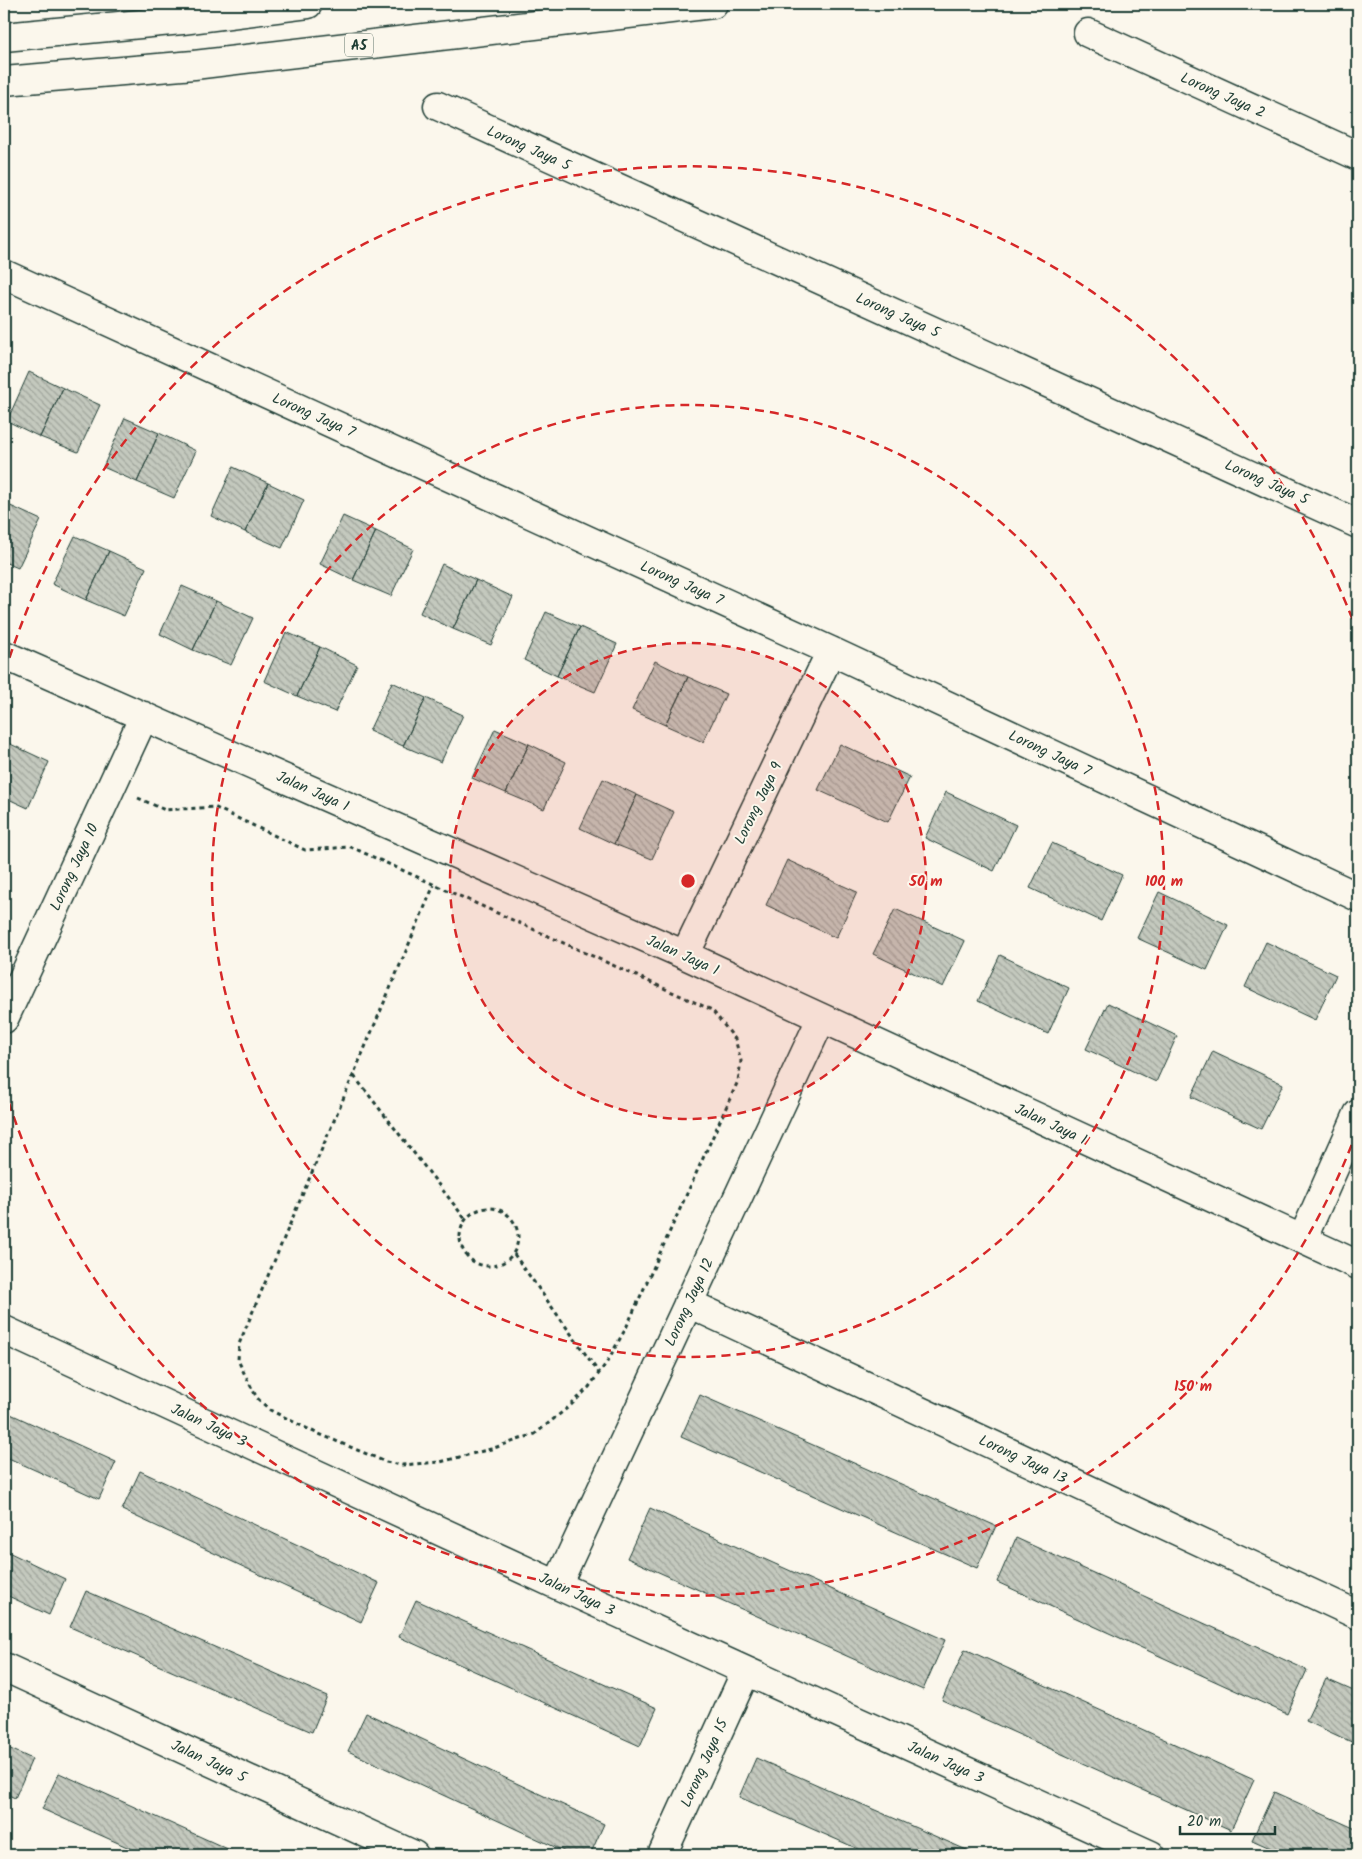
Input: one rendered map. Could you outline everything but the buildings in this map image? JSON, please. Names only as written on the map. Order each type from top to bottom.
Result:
[{"type":"main road","points":[[4,37],[182,20],[308,4]]},
{"type":"main road","name":"A5","points":[[4,81],[194,65],[713,4]]},
{"type":"main road","name":"Lorong Jaya 2","points":[[1088,33],[1358,156]]},
{"type":"main road","name":"Lorong Jaya 5","points":[[438,106],[1358,524]]},
{"type":"main road","name":"Lorong Jaya 7","points":[[4,274],[831,651],[1358,897]]},
{"type":"main road","name":"Lorong Jaya 9","points":[[684,955],[831,651]]},
{"type":"main road","name":"Jalan Jaya 1","points":[[4,655],[684,955],[1303,1238],[1358,1265]]},
{"type":"main road","name":"Lorong Jaya 10","points":[[6,1006],[144,716]]},
{"type":"main road","name":"Lorong Jaya 12","points":[[557,1585],[821,1019]]},
{"type":"main road","points":[[1303,1238],[1358,1114]]},
{"type":"main road","name":"Lorong Jaya 13","points":[[688,1303],[1358,1615]]},
{"type":"main road","name":"Jalan Jaya 3","points":[[4,1330],[557,1585],[1151,1855]]},
{"type":"main road","name":"Jalan Jaya 5","points":[[4,1668],[414,1855]]},
{"type":"main road","name":"Lorong Jaya 15","points":[[662,1855],[746,1671]]},
{"type":"path","points":[[137,798],[165,810],[214,807],[305,850],[351,846],[712,1010],[735,1039],[741,1061],[738,1081],[626,1328],[608,1362],[589,1387],[571,1405],[535,1434],[491,1449],[440,1462],[402,1465],[386,1462],[312,1431],[270,1410],[257,1398],[238,1360],[239,1344],[434,885]]},
{"type":"path","points":[[354,1076],[466,1220]]},
{"type":"path","points":[[486,1208],[505,1212],[517,1226],[518,1246],[514,1254],[506,1262],[498,1266],[478,1265],[470,1260],[460,1242],[460,1233],[466,1220],[477,1211],[486,1208]]},
{"type":"path","points":[[514,1254],[599,1373]]}]
